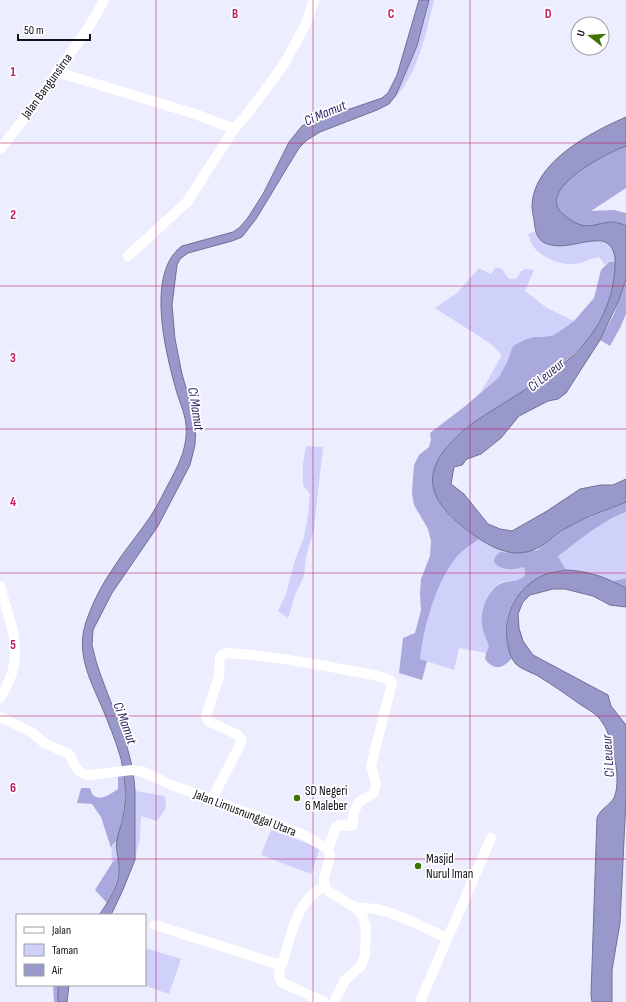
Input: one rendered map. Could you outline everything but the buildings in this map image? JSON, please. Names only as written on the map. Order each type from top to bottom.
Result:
[{"type":"street","name":"Jalan Bangunsirna","points":[[0,149],[28,114],[86,32],[104,0]]},
{"type":"street","points":[[128,256],[186,202],[234,129],[248,113],[287,58],[306,24],[314,0]]},
{"type":"street","points":[[57,72],[195,114],[234,129]]},
{"type":"street","points":[[0,586],[15,641],[16,651],[15,665],[0,698]]},
{"type":"street","points":[[212,799],[241,743],[241,739],[238,735],[208,721],[206,716],[219,676],[220,658],[222,655],[227,653],[275,657],[374,675],[390,680],[392,683],[371,766],[376,783],[374,793],[360,802],[354,812],[352,826],[340,825],[334,828],[328,849],[330,856],[324,879],[324,887],[356,908],[363,917],[366,927],[365,955],[361,966],[342,984],[334,1002]]},
{"type":"street","name":"Jalan Limusnunggal Utara","points":[[0,717],[33,733],[44,743],[69,754],[77,768],[83,774],[132,770],[148,773],[169,784],[212,799],[306,836],[328,849]]},
{"type":"street","points":[[420,1002],[491,838]]},
{"type":"street","points":[[324,887],[314,892],[301,910],[293,928],[283,962],[280,965],[279,976],[281,982],[324,1002]]},
{"type":"street","points":[[356,908],[370,908],[385,911],[447,938]]},
{"type":"street","points":[[155,925],[280,965]]},
{"type":"green space","points":[[429,0],[434,0],[414,69],[407,82],[389,104],[397,92],[408,67]]},
{"type":"green space","points":[[536,231],[542,241],[551,245],[561,246],[593,240],[602,241],[612,248],[616,262],[609,262],[605,265],[599,257],[575,264],[564,264],[552,260],[536,250],[532,244],[528,234]]},
{"type":"green space","points":[[496,267],[502,269],[509,279],[517,278],[521,271],[526,269],[534,270],[525,291],[547,308],[574,321],[554,335],[534,337],[513,346],[499,377],[481,392],[502,355],[491,344],[435,308],[457,293],[479,268],[491,274]]},
{"type":"green space","points":[[306,446],[323,447],[314,529],[306,557],[304,576],[295,595],[288,618],[278,611],[286,594],[295,560],[304,537],[308,515],[310,494],[303,485],[303,463]]},
{"type":"green space","points":[[626,512],[626,578],[613,581],[582,571],[566,570],[558,556],[599,526]]},
{"type":"green space","points":[[479,539],[506,552],[500,552],[524,567],[525,575],[514,581],[505,581],[497,585],[492,589],[485,601],[481,621],[490,647],[486,653],[459,648],[454,670],[420,659],[424,634],[436,594],[442,581],[457,556]]},
{"type":"green space","points":[[135,791],[165,796],[166,808],[157,821],[141,816],[140,838],[135,860]]},
{"type":"green space","points":[[271,830],[320,848],[311,874],[261,855]]},
{"type":"green space","points":[[117,841],[116,847],[119,857],[112,863],[112,848],[114,843]]},
{"type":"green space","points":[[146,948],[181,959],[169,994],[146,986]]},
{"type":"shaded area","points":[[626,146],[626,188],[591,211],[614,210],[626,213],[626,226],[614,222],[587,226],[581,225],[572,221],[563,214],[557,204],[558,194],[565,184],[577,173],[591,164]]},
{"type":"shaded area","points":[[609,262],[616,262],[615,282],[606,309],[594,331],[584,344],[562,365],[470,425],[455,437],[438,459],[434,477],[436,497],[450,516],[479,539],[457,556],[448,569],[436,594],[424,634],[420,659],[427,661],[422,680],[399,673],[403,638],[415,633],[421,610],[421,579],[430,556],[431,541],[428,529],[414,505],[412,494],[414,465],[419,455],[429,447],[431,440],[430,433],[464,407],[499,377],[513,346],[534,337],[554,335],[574,321],[594,298],[601,270]]},
{"type":"shaded area","points":[[626,279],[626,314],[610,346],[600,340],[614,314]]},
{"type":"shaded area","points":[[626,502],[626,512],[599,526],[558,556],[566,570],[552,572],[534,581],[526,587],[514,601],[507,618],[506,628],[512,658],[509,662],[498,667],[488,663],[485,659],[489,647],[483,631],[481,620],[483,608],[489,595],[497,586],[505,582],[522,578],[525,575],[524,567],[512,569],[500,567],[494,562],[495,557],[500,552],[520,553],[537,550],[569,526]]},
{"type":"shaded area","points":[[626,578],[626,588],[613,581]]},
{"type":"shaded area","points":[[118,773],[123,773],[125,791],[124,807],[117,841],[111,848],[101,817],[92,804],[77,803],[81,788],[90,788],[92,793],[98,798],[102,798],[118,789]]},
{"type":"shaded area","points":[[119,857],[119,869],[116,881],[107,903],[95,890],[112,863]]},
{"type":"shaded area","points":[[53,986],[58,986],[58,1002],[54,1002]]},
{"type":"water","points":[[419,0],[429,0],[417,46],[396,95],[389,104],[320,132],[307,140],[299,148],[256,219],[242,237],[188,253],[180,259],[177,265],[172,305],[175,339],[182,374],[196,422],[195,445],[190,465],[158,526],[112,593],[93,630],[92,645],[96,661],[125,741],[130,758],[135,791],[135,860],[111,914],[100,914],[110,898],[118,879],[119,866],[117,844],[125,802],[125,788],[119,752],[85,665],[82,644],[83,633],[88,615],[108,576],[156,508],[177,466],[185,446],[185,420],[176,391],[163,333],[161,292],[164,274],[171,258],[182,246],[233,232],[239,228],[247,219],[263,194],[289,142],[302,126],[322,115],[350,109],[382,98],[388,93],[397,75]]},
{"type":"water","points":[[626,117],[626,146],[604,156],[577,173],[565,184],[558,194],[557,204],[563,214],[576,223],[587,226],[614,222],[626,226],[626,279],[618,302],[600,340],[566,393],[558,399],[548,401],[519,416],[501,438],[481,454],[467,459],[462,465],[454,467],[451,484],[464,494],[488,524],[500,529],[512,531],[547,511],[580,489],[601,485],[613,485],[626,479],[626,502],[577,522],[541,546],[528,552],[507,552],[500,550],[476,537],[454,519],[442,506],[435,493],[433,480],[435,467],[442,453],[454,439],[470,425],[562,365],[583,345],[600,321],[611,295],[614,280],[615,258],[613,250],[609,244],[602,241],[559,246],[545,243],[536,233],[532,205],[535,189],[543,175],[554,162],[567,150],[582,140]]},
{"type":"water","points":[[566,570],[597,575],[626,588],[626,607],[610,605],[593,596],[565,589],[553,589],[530,595],[523,602],[518,614],[519,628],[523,641],[533,655],[608,695],[611,706],[626,725],[626,799],[620,923],[612,970],[612,1002],[592,1002],[591,995],[597,818],[600,812],[614,798],[617,783],[616,766],[610,738],[600,719],[595,714],[544,679],[517,665],[513,661],[507,640],[507,621],[514,602],[519,594],[533,581],[542,576]]},
{"type":"water","points":[[58,986],[69,986],[67,1002],[58,1002]]},
{"type":"place","name":"SD Negeri 6 Maleber","points":[[297,798]]},
{"type":"place","name":"Masjid Nurul Iman","points":[[418,866]]},
{"type":"water label","name":"Ci Mamut","points":[[325,113]]},
{"type":"water label","name":"Ci Leueur","points":[[546,375]]},
{"type":"water label","name":"Ci Mamut","points":[[196,409]]},
{"type":"water label","name":"Ci Mamut","points":[[125,723]]},
{"type":"water label","name":"Ci Leueur","points":[[608,756]]}]
